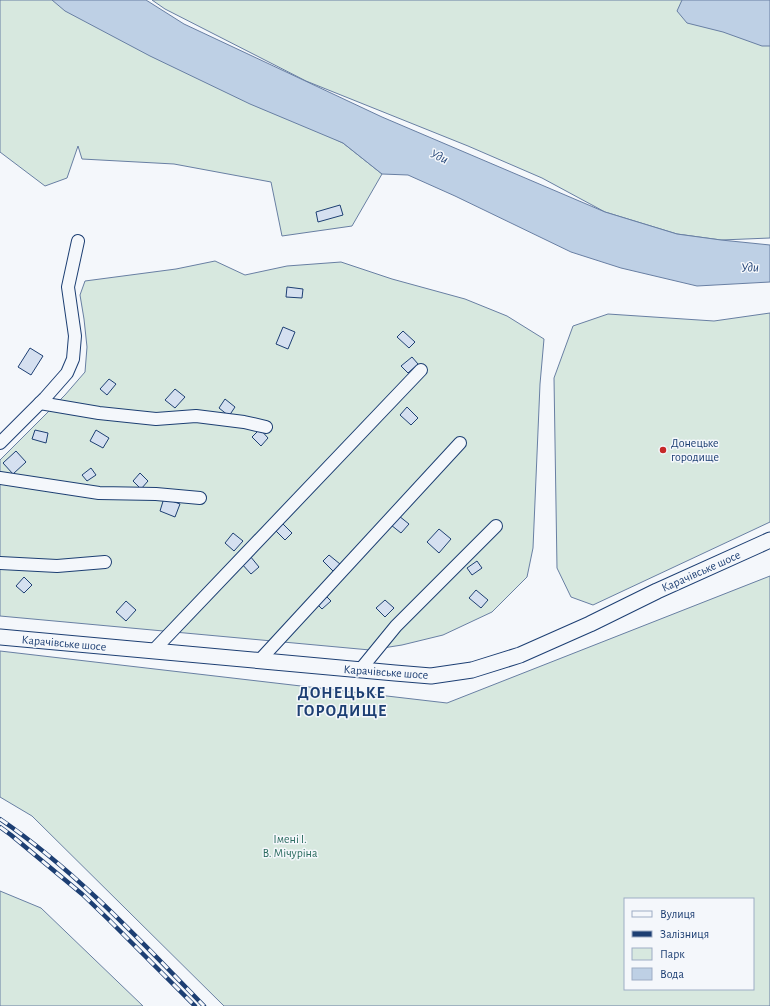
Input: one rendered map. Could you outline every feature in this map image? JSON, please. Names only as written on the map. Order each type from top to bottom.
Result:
[{"type":"main road","name":"Карачівське шосе","points":[[0,637],[431,676],[472,670],[520,655],[770,540]]},
{"type":"street","points":[[2,438],[40,403],[67,373],[73,359],[75,336],[68,287],[78,241]]},
{"type":"street","points":[[153,651],[421,370]]},
{"type":"street","points":[[40,403],[98,413],[156,418],[196,416],[244,422],[266,427]]},
{"type":"street","points":[[259,661],[460,443]]},
{"type":"street","points":[[0,478],[99,492],[156,494],[200,498]]},
{"type":"street","points":[[360,670],[396,626],[496,526]]},
{"type":"street","points":[[0,563],[57,566],[105,562]]},
{"type":"green space","points":[[0,0],[54,0],[343,143],[382,174],[352,226],[282,236],[271,182],[174,164],[82,159],[78,146],[67,178],[45,186],[0,152]]},
{"type":"green space","points":[[152,0],[770,0],[770,238],[721,240],[677,234],[605,212],[542,178],[468,146],[306,81],[165,9]]},
{"type":"green space","points":[[215,261],[245,275],[287,266],[341,262],[392,279],[465,299],[507,316],[544,339],[540,384],[533,548],[527,577],[492,612],[443,635],[402,645],[370,650],[0,616],[0,460],[65,395],[85,372],[87,347],[80,295],[85,281],[176,269]]},
{"type":"green space","name":"Донецьке городище","points":[[770,313],[770,522],[593,605],[571,597],[557,568],[554,378],[573,326],[608,314],[714,321]]},
{"type":"green space","name":"Імені І. В. Мічуріна","points":[[770,576],[770,1006],[224,1006],[32,816],[0,797],[0,651],[447,703]]},
{"type":"green space","points":[[0,891],[41,908],[143,1006],[0,1006]]},
{"type":"water","name":"Уди","points":[[52,0],[146,0],[184,24],[382,117],[605,212],[677,234],[770,245],[770,282],[697,286],[621,268],[571,252],[408,175],[382,174],[343,143],[250,104],[150,56],[65,11]]},
{"type":"water","points":[[682,0],[770,0],[770,46],[762,46],[723,32],[687,23],[677,11]]},
{"type":"building","points":[[340,205],[343,215],[318,222],[316,212]]},
{"type":"building","points":[[287,287],[303,289],[302,298],[286,297]]},
{"type":"building","points":[[283,327],[295,332],[288,349],[276,344]]},
{"type":"building","points":[[403,331],[415,342],[409,348],[397,337]]},
{"type":"building","points":[[30,348],[43,356],[31,375],[18,367]]},
{"type":"building","points":[[412,357],[418,364],[408,373],[401,366]]},
{"type":"building","points":[[109,379],[116,384],[107,395],[100,389]]},
{"type":"building","points":[[175,389],[185,397],[175,408],[165,400]]},
{"type":"building","points":[[225,399],[235,407],[229,416],[219,408]]},
{"type":"building","points":[[407,407],[418,418],[411,425],[400,415]]},
{"type":"building","points":[[260,429],[268,438],[261,446],[252,437]]},
{"type":"building","points":[[35,430],[48,433],[46,443],[32,439]]},
{"type":"building","points":[[96,430],[109,438],[103,448],[90,441]]},
{"type":"building","points":[[16,451],[26,462],[13,474],[3,463]]},
{"type":"building","points":[[91,468],[96,475],[87,481],[82,475]]},
{"type":"building","points":[[140,473],[148,481],[141,489],[133,481]]},
{"type":"building","points":[[164,498],[180,504],[175,517],[160,511]]},
{"type":"building","points":[[399,516],[409,524],[401,533],[391,525]]},
{"type":"building","points":[[282,523],[292,533],[285,540],[275,530]]},
{"type":"building","points":[[439,529],[451,539],[439,553],[427,542]]},
{"type":"building","points":[[233,533],[243,541],[234,551],[225,543]]},
{"type":"building","points":[[329,555],[340,564],[333,571],[323,561]]},
{"type":"building","points":[[250,556],[259,567],[251,574],[241,563]]},
{"type":"building","points":[[477,561],[482,568],[472,575],[467,568]]},
{"type":"building","points":[[24,577],[32,585],[24,593],[16,586]]},
{"type":"building","points":[[476,590],[488,600],[481,608],[469,598]]},
{"type":"building","points":[[325,595],[331,601],[322,609],[317,604]]},
{"type":"building","points":[[385,600],[394,608],[385,617],[376,608]]},
{"type":"building","points":[[126,601],[136,610],[126,621],[116,612]]},
{"type":"railway","points":[[0,819],[55,860],[81,883],[131,931],[204,1006]]},
{"type":"railway","points":[[0,827],[82,894],[195,1006]]},
{"type":"place","name":"Донецьке городище","points":[[663,450]]},
{"type":"district","name":"ДОНЕЦЬКЕ ГОРОДИЩЕ","points":[[342,702]]}]
